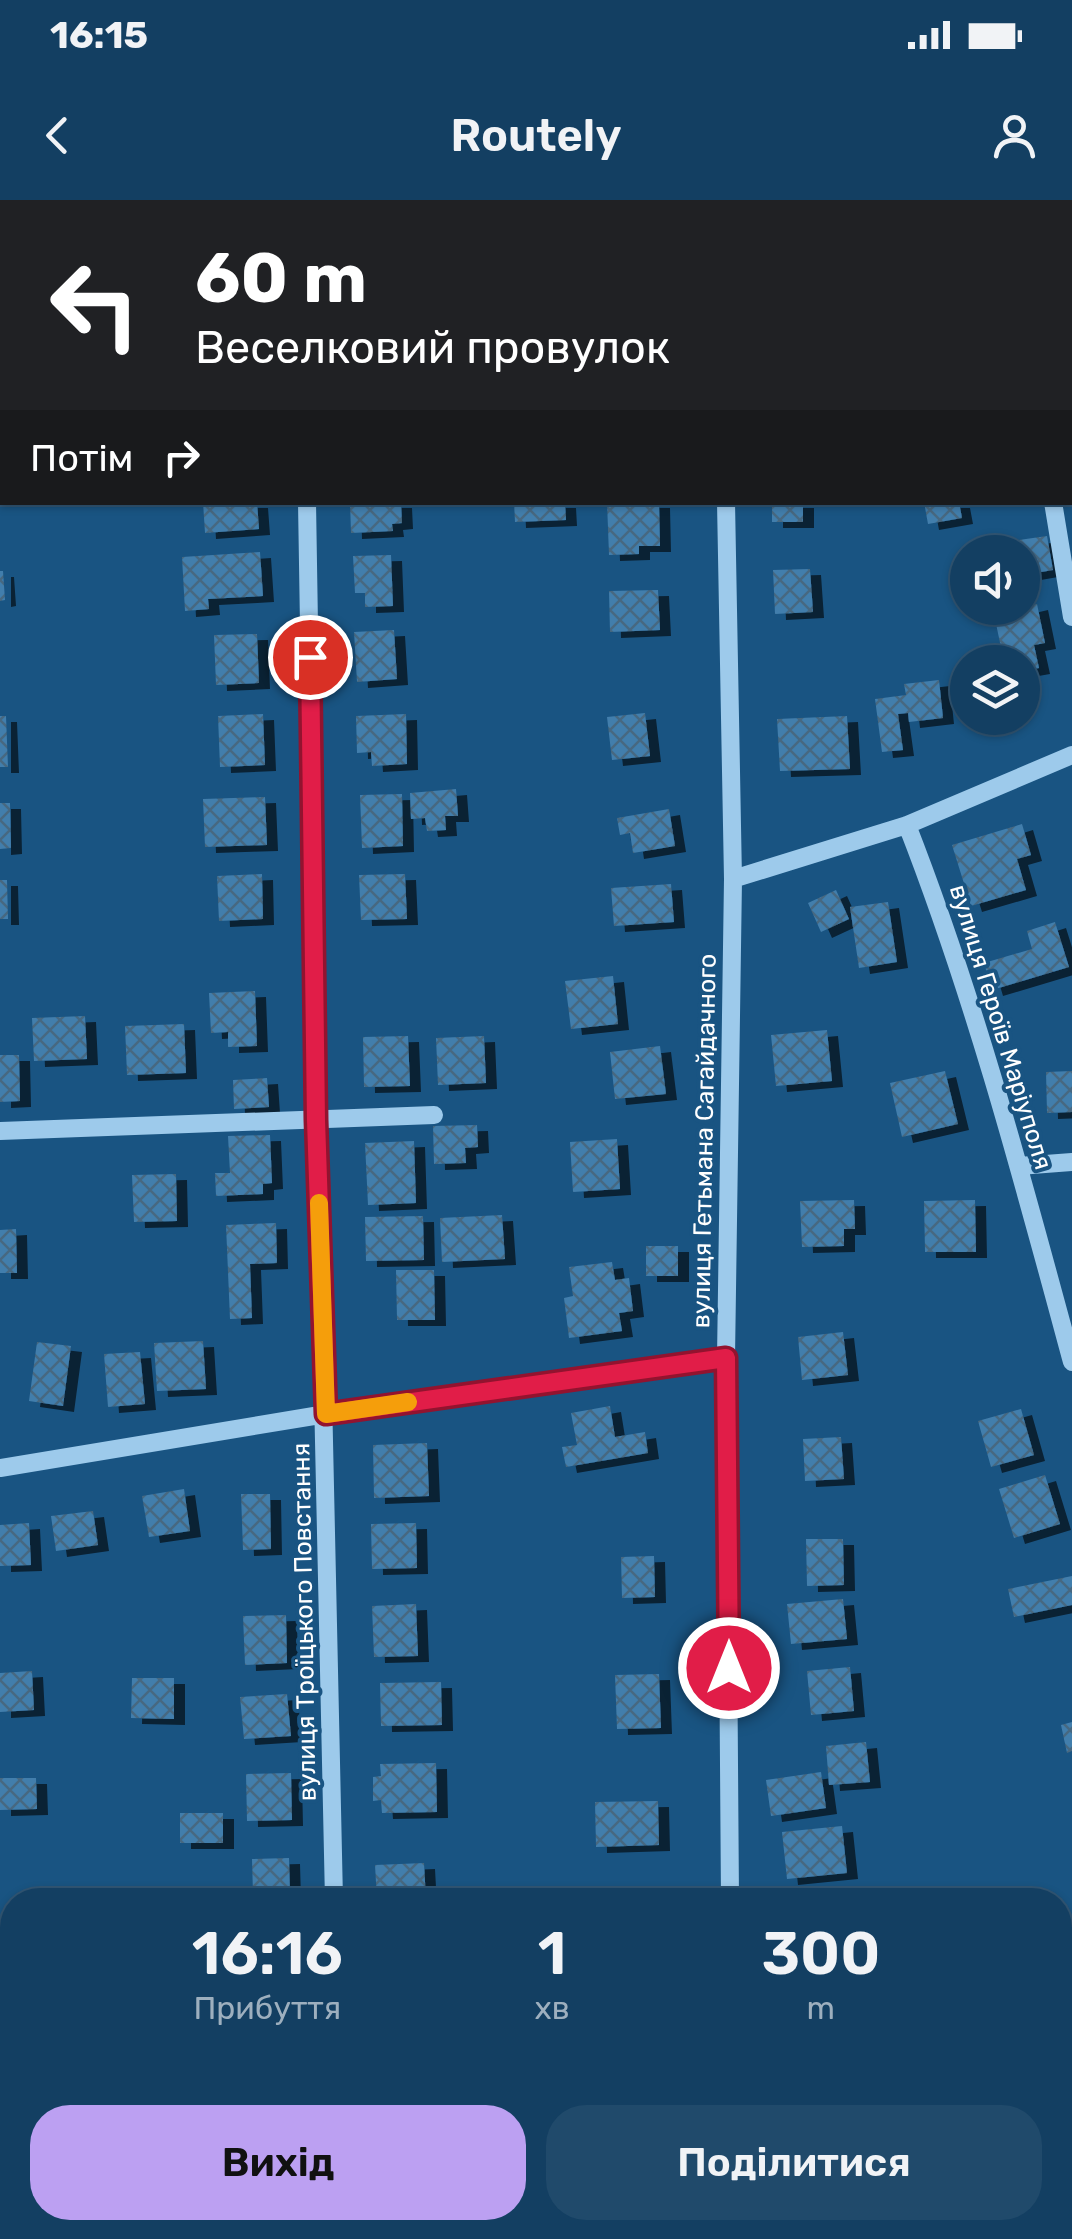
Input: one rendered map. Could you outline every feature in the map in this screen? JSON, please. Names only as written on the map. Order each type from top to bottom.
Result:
[{"type":"street","name":"вулиця Троїцького Повстання","points":[[307,505],[334,1888]]},
{"type":"street","name":"вулиця Гетьмана Сагайдачного","points":[[726,505],[733,879],[726,1358],[730,1888]]},
{"type":"street","points":[[1053,505],[1072,617]]},
{"type":"street","points":[[733,879],[907,825],[1072,755]]},
{"type":"street","name":"вулиця Героїв Маріуполя","points":[[907,825],[931,886],[1019,1166],[1072,1362]]},
{"type":"street","points":[[0,1131],[434,1115]]},
{"type":"street","points":[[1019,1166],[1072,1162]]},
{"type":"street","points":[[0,1468],[326,1414],[726,1358]]},
{"type":"building","points":[[203,505],[257,505],[259,529],[205,533]]},
{"type":"building","points":[[350,505],[401,505],[402,523],[392,524],[393,531],[351,533]]},
{"type":"building","points":[[514,505],[565,505],[566,520],[515,522]]},
{"type":"building","points":[[607,505],[659,505],[660,546],[639,546],[639,554],[609,555]]},
{"type":"building","points":[[772,505],[803,505],[803,522],[772,522]]},
{"type":"building","points":[[925,505],[960,505],[962,518],[928,524]]},
{"type":"building","points":[[1047,536],[1053,570],[1040,572],[1040,537]]},
{"type":"building","points":[[260,552],[263,596],[208,599],[209,609],[185,611],[182,557]]},
{"type":"building","points":[[391,555],[393,606],[365,607],[365,593],[355,593],[353,556]]},
{"type":"building","points":[[810,569],[813,612],[775,614],[773,570]]},
{"type":"building","points":[[0,571],[5,600],[0,601]]},
{"type":"building","points":[[658,590],[660,630],[610,632],[609,591]]},
{"type":"building","points":[[1040,619],[1045,643],[1000,645],[996,625],[1040,625]]},
{"type":"building","points":[[394,630],[397,679],[357,682],[354,632]]},
{"type":"building","points":[[257,634],[259,683],[216,685],[214,635]]},
{"type":"building","points":[[939,680],[943,718],[909,722],[908,713],[898,714],[903,750],[882,752],[875,699],[906,695],[904,684]]},
{"type":"building","points":[[645,713],[650,756],[612,760],[607,717]]},
{"type":"building","points":[[263,714],[265,765],[220,767],[218,716]]},
{"type":"building","points":[[406,714],[407,764],[372,766],[371,752],[357,753],[356,716]]},
{"type":"building","points":[[0,716],[6,716],[8,767],[0,767]]},
{"type":"building","points":[[847,716],[850,769],[780,771],[777,719]]},
{"type":"building","points":[[456,789],[458,816],[445,816],[446,830],[427,831],[425,818],[411,819],[410,793]]},
{"type":"building","points":[[402,794],[403,846],[362,848],[360,795]]},
{"type":"building","points":[[265,797],[267,845],[205,847],[203,799]]},
{"type":"building","points":[[0,803],[10,803],[11,848],[0,849]]},
{"type":"building","points":[[669,809],[675,846],[633,853],[630,833],[620,835],[617,818]]},
{"type":"building","points":[[1022,824],[1031,855],[1017,859],[1026,890],[971,906],[952,845]]},
{"type":"building","points":[[262,874],[263,919],[219,921],[217,876]]},
{"type":"building","points":[[405,874],[407,919],[361,920],[359,875]]},
{"type":"building","points":[[0,880],[7,880],[8,919],[0,919]]},
{"type":"building","points":[[671,884],[674,922],[614,926],[611,888]]},
{"type":"building","points":[[836,890],[849,919],[821,932],[808,903]]},
{"type":"building","points":[[888,902],[897,962],[859,968],[850,907]]},
{"type":"building","points":[[1055,922],[1069,967],[992,990],[984,963],[1032,949],[1027,931]]},
{"type":"building","points":[[613,976],[618,1024],[571,1029],[565,981]]},
{"type":"building","points":[[255,991],[257,1046],[228,1047],[228,1032],[211,1033],[209,993]]},
{"type":"building","points":[[85,1016],[87,1059],[34,1061],[32,1018]]},
{"type":"building","points":[[184,1024],[186,1073],[127,1075],[125,1026]]},
{"type":"building","points":[[827,1030],[832,1081],[776,1086],[771,1035]]},
{"type":"building","points":[[408,1036],[410,1086],[364,1087],[363,1037]]},
{"type":"building","points":[[484,1036],[486,1083],[438,1085],[436,1038]]},
{"type":"building","points":[[660,1046],[666,1094],[615,1099],[610,1052]]},
{"type":"building","points":[[0,1055],[19,1055],[20,1101],[0,1102]]},
{"type":"building","points":[[945,1071],[958,1124],[902,1137],[890,1083]]},
{"type":"building","points":[[1072,1071],[1072,1112],[1047,1113],[1046,1072]]},
{"type":"building","points":[[267,1078],[269,1107],[234,1109],[233,1080]]},
{"type":"building","points":[[477,1125],[478,1147],[465,1148],[466,1163],[434,1164],[433,1126]]},
{"type":"building","points":[[270,1135],[272,1183],[263,1184],[263,1194],[216,1196],[215,1173],[230,1173],[228,1136]]},
{"type":"building","points":[[617,1139],[620,1189],[573,1192],[570,1142]]},
{"type":"building","points":[[414,1141],[416,1203],[368,1205],[365,1143]]},
{"type":"building","points":[[176,1174],[177,1221],[134,1222],[132,1175]]},
{"type":"building","points":[[854,1200],[855,1229],[844,1229],[844,1246],[802,1247],[800,1201]]},
{"type":"building","points":[[975,1200],[976,1252],[925,1252],[924,1201]]},
{"type":"building","points":[[502,1215],[505,1259],[442,1262],[440,1218]]},
{"type":"building","points":[[423,1216],[424,1260],[366,1261],[365,1217]]},
{"type":"building","points":[[276,1223],[277,1263],[250,1264],[252,1318],[230,1319],[226,1225]]},
{"type":"building","points":[[16,1229],[17,1273],[0,1273],[0,1230]]},
{"type":"building","points":[[646,1246],[678,1246],[678,1276],[646,1276]]},
{"type":"building","points":[[612,1262],[615,1280],[629,1278],[633,1311],[619,1313],[622,1331],[569,1338],[564,1298],[573,1296],[569,1267]]},
{"type":"building","points":[[396,1270],[434,1270],[435,1320],[397,1320]]},
{"type":"building","points":[[843,1332],[848,1375],[802,1380],[798,1337]]},
{"type":"building","points":[[203,1341],[206,1389],[157,1391],[154,1343]]},
{"type":"building","points":[[37,1342],[71,1346],[63,1406],[29,1401]]},
{"type":"building","points":[[140,1352],[145,1404],[108,1407],[104,1354]]},
{"type":"building","points":[[610,1406],[615,1437],[645,1432],[648,1453],[566,1467],[562,1447],[577,1445],[571,1413]]},
{"type":"building","points":[[1021,1409],[1034,1455],[991,1467],[978,1421]]},
{"type":"building","points":[[841,1437],[844,1479],[805,1481],[803,1439]]},
{"type":"building","points":[[427,1443],[429,1496],[374,1498],[373,1445]]},
{"type":"building","points":[[1045,1475],[1060,1524],[1014,1538],[999,1489]]},
{"type":"building","points":[[184,1489],[190,1531],[149,1537],[142,1496]]},
{"type":"building","points":[[241,1494],[270,1494],[271,1549],[243,1550]]},
{"type":"building","points":[[93,1511],[98,1545],[56,1551],[51,1516]]},
{"type":"building","points":[[29,1523],[31,1565],[0,1566],[0,1525]]},
{"type":"building","points":[[416,1523],[417,1568],[372,1569],[371,1524]]},
{"type":"building","points":[[806,1539],[843,1539],[844,1585],[807,1586]]},
{"type":"building","points":[[654,1556],[655,1597],[622,1598],[621,1557]]},
{"type":"building","points":[[1072,1576],[1072,1605],[1014,1617],[1008,1589]]},
{"type":"building","points":[[843,1599],[847,1639],[791,1644],[787,1604]]},
{"type":"building","points":[[416,1604],[418,1656],[374,1657],[372,1606]]},
{"type":"building","points":[[286,1615],[287,1663],[245,1665],[243,1616]]},
{"type":"building","points":[[850,1667],[854,1711],[811,1715],[807,1671]]},
{"type":"building","points":[[32,1671],[34,1710],[0,1712],[0,1673]]},
{"type":"building","points":[[659,1674],[661,1728],[617,1729],[615,1675]]},
{"type":"building","points":[[132,1678],[174,1678],[174,1719],[131,1718]]},
{"type":"building","points":[[441,1682],[442,1725],[381,1726],[380,1683]]},
{"type":"building","points":[[287,1694],[291,1736],[244,1739],[240,1697]]},
{"type":"building","points":[[1072,1722],[1072,1751],[1067,1753],[1061,1725]]},
{"type":"building","points":[[866,1742],[870,1782],[829,1785],[826,1746]]},
{"type":"building","points":[[436,1763],[437,1812],[382,1813],[381,1800],[373,1801],[373,1777],[381,1776],[380,1764]]},
{"type":"building","points":[[821,1772],[826,1808],[771,1816],[766,1780]]},
{"type":"building","points":[[291,1773],[292,1820],[247,1821],[246,1774]]},
{"type":"building","points":[[0,1778],[36,1778],[37,1809],[0,1810]]},
{"type":"building","points":[[658,1801],[659,1845],[596,1847],[595,1802]]},
{"type":"building","points":[[180,1813],[223,1813],[223,1843],[180,1843]]},
{"type":"building","points":[[842,1826],[847,1873],[787,1879],[782,1832]]},
{"type":"building","points":[[289,1858],[290,1888],[253,1888],[252,1859]]},
{"type":"building","points":[[424,1863],[425,1888],[376,1888],[375,1865]]},
{"type":"slow traffic","points":[[319,1203],[326,1414],[408,1402]]},
{"type":"route","points":[[310,657],[316,1120],[326,1414],[726,1358],[729,1668]]}]
